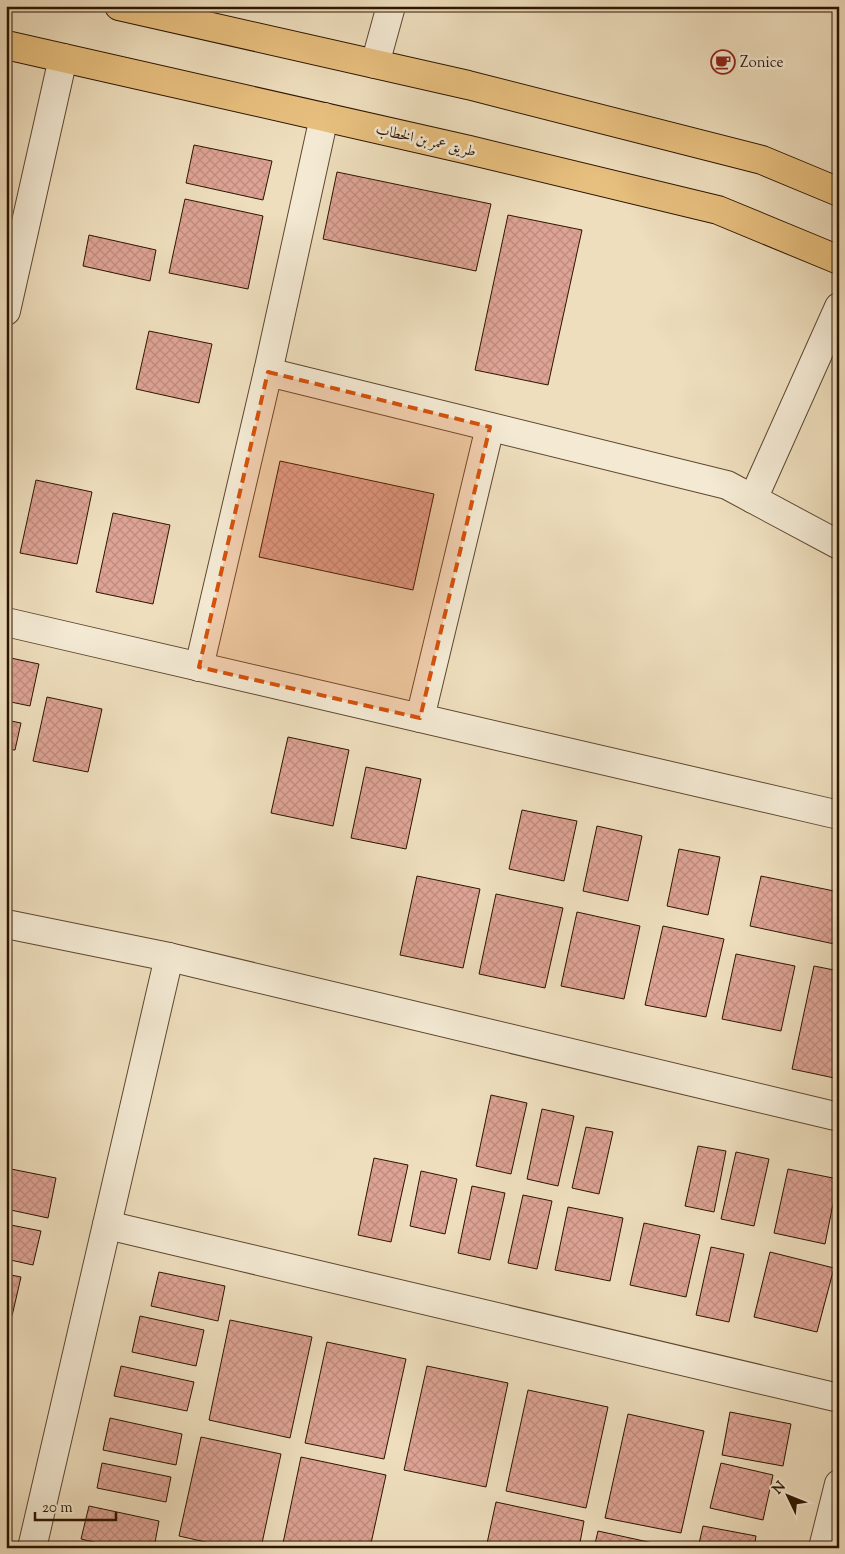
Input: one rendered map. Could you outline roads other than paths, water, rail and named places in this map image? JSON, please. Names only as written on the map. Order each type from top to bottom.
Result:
[{"type":"main road","points":[[119,6],[468,85],[762,160],[839,192]]},
{"type":"main road","name":"طريق عمر بن الخطاب","points":[[6,45],[324,117],[718,210],[839,260]]},
{"type":"street","points":[[375,64],[391,6]]},
{"type":"street","points":[[6,311],[63,58]]},
{"type":"street","points":[[199,667],[268,372],[324,117]]},
{"type":"street","points":[[753,499],[839,307]]},
{"type":"street","points":[[268,372],[727,484],[839,545]]},
{"type":"street","points":[[420,718],[490,427]]},
{"type":"street","points":[[6,622],[839,815]]},
{"type":"street","points":[[6,924],[169,957],[839,1117]]},
{"type":"street","points":[[32,1548],[169,957]]},
{"type":"street","points":[[107,1225],[839,1398]]},
{"type":"street","points":[[823,1548],[839,1484]]},
{"type":"place","name":"Zonice","points":[[723,62]]}]
